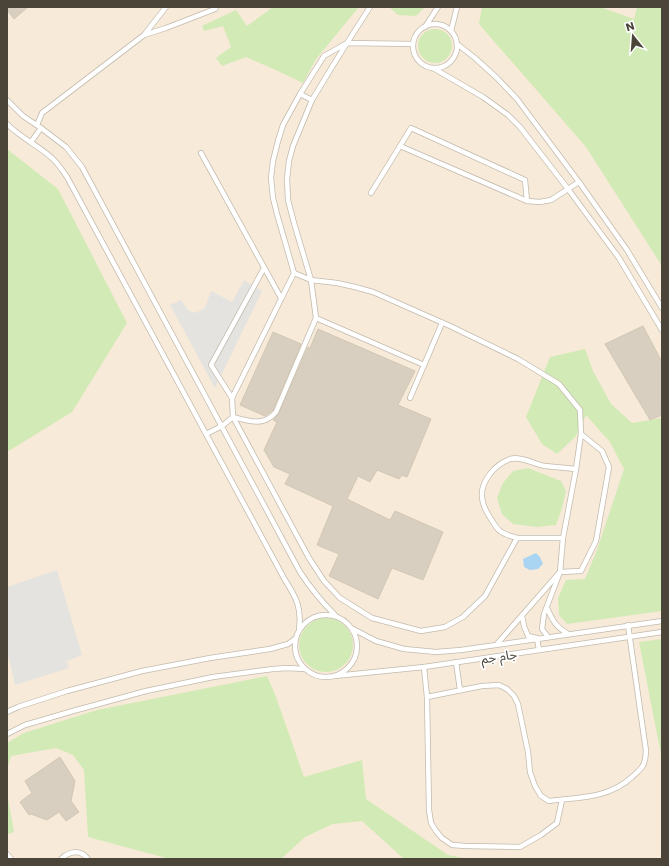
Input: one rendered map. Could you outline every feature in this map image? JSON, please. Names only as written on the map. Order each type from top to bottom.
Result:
[{"type":"lane","points":[[31,142],[39,127],[42,113],[144,34],[166,7]]},
{"type":"lane","points":[[144,34],[166,28],[215,9],[216,7]]},
{"type":"lane","points":[[233,417],[256,422],[270,418],[276,412],[316,318],[311,280],[288,200],[287,178],[289,161],[293,146],[312,100],[370,7]]},
{"type":"lane","points":[[424,28],[438,7]]},
{"type":"lane","points":[[451,31],[457,7]]},
{"type":"lane","points":[[433,68],[439,68],[450,62],[454,56],[457,44],[451,31],[438,25],[431,25],[424,28],[415,37],[413,44],[416,57],[426,66],[433,68],[484,97],[508,115],[520,127],[619,258],[662,330]]},
{"type":"lane","points":[[413,44],[347,43],[324,56],[300,94],[283,125],[273,161],[271,178],[276,214],[294,273],[232,398],[233,417],[309,558],[324,581],[340,598],[372,618],[421,631],[445,627],[463,617],[485,596],[517,538]]},
{"type":"lane","points":[[457,44],[497,78],[516,99],[579,182],[627,250],[662,308]]},
{"type":"lane","points":[[300,94],[312,100]]},
{"type":"lane","points":[[7,100],[23,116],[66,147],[82,167],[300,572],[309,587],[319,599],[335,615],[345,620],[353,629],[358,642],[357,653],[353,662],[346,670],[335,676],[328,677],[314,675],[304,669],[301,665],[296,655],[294,644],[301,617],[293,593],[67,177],[53,160],[7,124]]},
{"type":"lane","points":[[371,193],[411,128],[525,180],[527,201]]},
{"type":"lane","points":[[400,146],[527,201],[540,202],[551,200],[579,182]]},
{"type":"lane","points":[[201,152],[281,298]]},
{"type":"lane","points":[[232,398],[211,365],[264,268]]},
{"type":"lane","points":[[294,273],[311,280],[355,286],[373,292],[442,322],[518,359],[559,384],[580,410],[581,434],[563,538],[560,572],[544,614],[542,629],[548,637]]},
{"type":"lane","points":[[316,318],[424,365]]},
{"type":"lane","points":[[410,398],[442,322]]},
{"type":"lane","points":[[206,434],[222,426],[233,417]]},
{"type":"lane","points":[[497,644],[560,572],[581,571],[596,541],[609,467],[602,451],[581,434]]},
{"type":"lane","points":[[563,538],[517,538],[506,535],[500,531],[489,516],[483,503],[482,490],[486,479],[493,470],[500,464],[510,459],[519,458],[545,466],[576,469]]},
{"type":"lane","points":[[547,608],[553,621],[568,634]]},
{"type":"lane","points":[[299,629],[306,621],[316,616],[324,614],[335,615]]},
{"type":"lane","points":[[522,616],[528,636],[537,638],[539,650]]},
{"type":"lane","name":"جام جم","points":[[353,629],[376,641],[404,649],[436,652],[662,620]]},
{"type":"lane","points":[[427,697],[482,686],[498,685],[507,689],[514,696],[518,704],[528,752],[530,772],[535,786],[541,796],[549,801],[582,799],[601,795],[618,788],[630,779],[643,766],[646,751],[628,625]]},
{"type":"lane","name":"جام جم","points":[[335,676],[424,667],[662,632]]},
{"type":"lane","points":[[7,712],[60,694],[142,671],[210,658],[270,649],[288,644],[295,639]]},
{"type":"lane","points":[[456,662],[460,690]]},
{"type":"lane","points":[[424,667],[427,697],[429,810],[431,824],[447,842],[452,845],[466,846],[520,847],[557,823],[562,800]]},
{"type":"lane","points":[[8,731],[73,710],[146,691],[213,677],[273,669],[304,669]]},
{"type":"lane","points":[[61,859],[66,854],[76,852],[82,853],[88,859]]},
{"type":"lane","points":[[7,854],[11,859]]},
{"type":"shaded area","points":[[7,7],[662,7],[662,859],[7,859]]},
{"type":"shaded area","points":[[244,280],[262,291],[215,388],[170,305],[181,300],[188,310],[195,313],[205,308],[211,291],[232,302]]},
{"type":"shaded area","points":[[57,570],[82,655],[67,661],[69,668],[15,685],[7,650],[7,587]]},
{"type":"green space","points":[[273,7],[359,7],[316,59],[303,83],[246,57],[222,66],[216,58],[231,47],[223,26],[204,31],[202,26],[236,10],[247,26]]},
{"type":"green space","points":[[389,7],[425,7],[416,16],[398,15]]},
{"type":"green space","points":[[482,7],[600,7],[634,19],[637,7],[662,7],[662,266],[586,147],[479,24]]},
{"type":"green space","points":[[432,29],[438,29],[447,34],[451,40],[451,52],[447,58],[438,63],[432,63],[423,58],[418,49],[418,43],[423,34]]},
{"type":"green space","points":[[7,149],[58,189],[127,323],[72,412],[7,452]]},
{"type":"green space","points":[[585,349],[593,371],[611,404],[632,423],[662,418],[662,611],[567,624],[559,615],[558,598],[566,580],[585,579],[597,550],[624,469],[610,442],[586,415],[576,436],[557,454],[542,444],[526,417],[550,357]]},
{"type":"green space","points":[[528,468],[561,481],[566,491],[556,525],[537,527],[513,524],[502,514],[497,498],[503,483],[513,471]]},
{"type":"green space","points":[[326,618],[336,620],[345,626],[351,635],[353,645],[351,655],[345,664],[336,670],[326,672],[316,670],[307,664],[301,655],[299,645],[301,635],[307,626],[316,620]]},
{"type":"green space","points":[[662,639],[662,755],[639,642]]},
{"type":"green space","points":[[267,676],[276,697],[304,777],[362,760],[366,799],[448,855],[468,859],[404,859],[362,821],[333,824],[305,837],[281,859],[170,859],[88,837],[84,770],[73,755],[56,748],[11,756],[7,770],[7,743],[24,733],[97,710]]},
{"type":"green space","points":[[7,793],[14,832],[9,834],[7,830]]},
{"type":"water","points":[[536,553],[540,557],[543,564],[538,569],[530,570],[524,567],[523,559]]},
{"type":"building","points":[[7,7],[28,7],[14,19],[7,10]]},
{"type":"building","points":[[643,326],[662,362],[662,415],[650,420],[605,344]]},
{"type":"building","points":[[318,329],[415,371],[398,405],[431,419],[407,477],[402,475],[399,479],[377,470],[370,482],[358,476],[347,499],[390,520],[395,511],[443,532],[423,580],[392,568],[378,599],[329,576],[339,554],[317,545],[333,506],[285,484],[290,474],[274,467],[264,450],[277,422],[273,420],[279,413],[308,347],[310,348]]},
{"type":"building","points":[[273,332],[301,344],[273,410],[265,416],[240,405]]},
{"type":"building","points":[[60,757],[75,781],[71,801],[79,812],[66,821],[59,812],[47,820],[31,814],[29,815],[20,802],[32,793],[25,781]]}]
